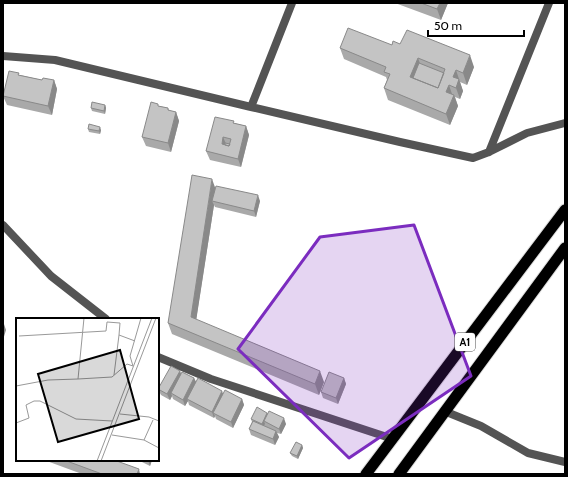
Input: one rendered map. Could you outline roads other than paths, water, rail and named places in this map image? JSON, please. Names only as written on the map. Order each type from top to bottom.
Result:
[{"type":"highway","name":"A1","points":[[366,474],[565,210]]},
{"type":"highway","name":"A1","points":[[399,474],[565,248]]},
{"type":"street","points":[[251,107],[292,3]]},
{"type":"street","points":[[489,152],[549,3]]},
{"type":"street","points":[[3,56],[55,60],[473,158],[489,152],[527,133],[565,123]]},
{"type":"street","points":[[3,225],[51,276],[105,318]]},
{"type":"street","points":[[159,356],[211,379],[393,439]]},
{"type":"street","points":[[444,411],[481,426],[528,453],[565,462]]}]
